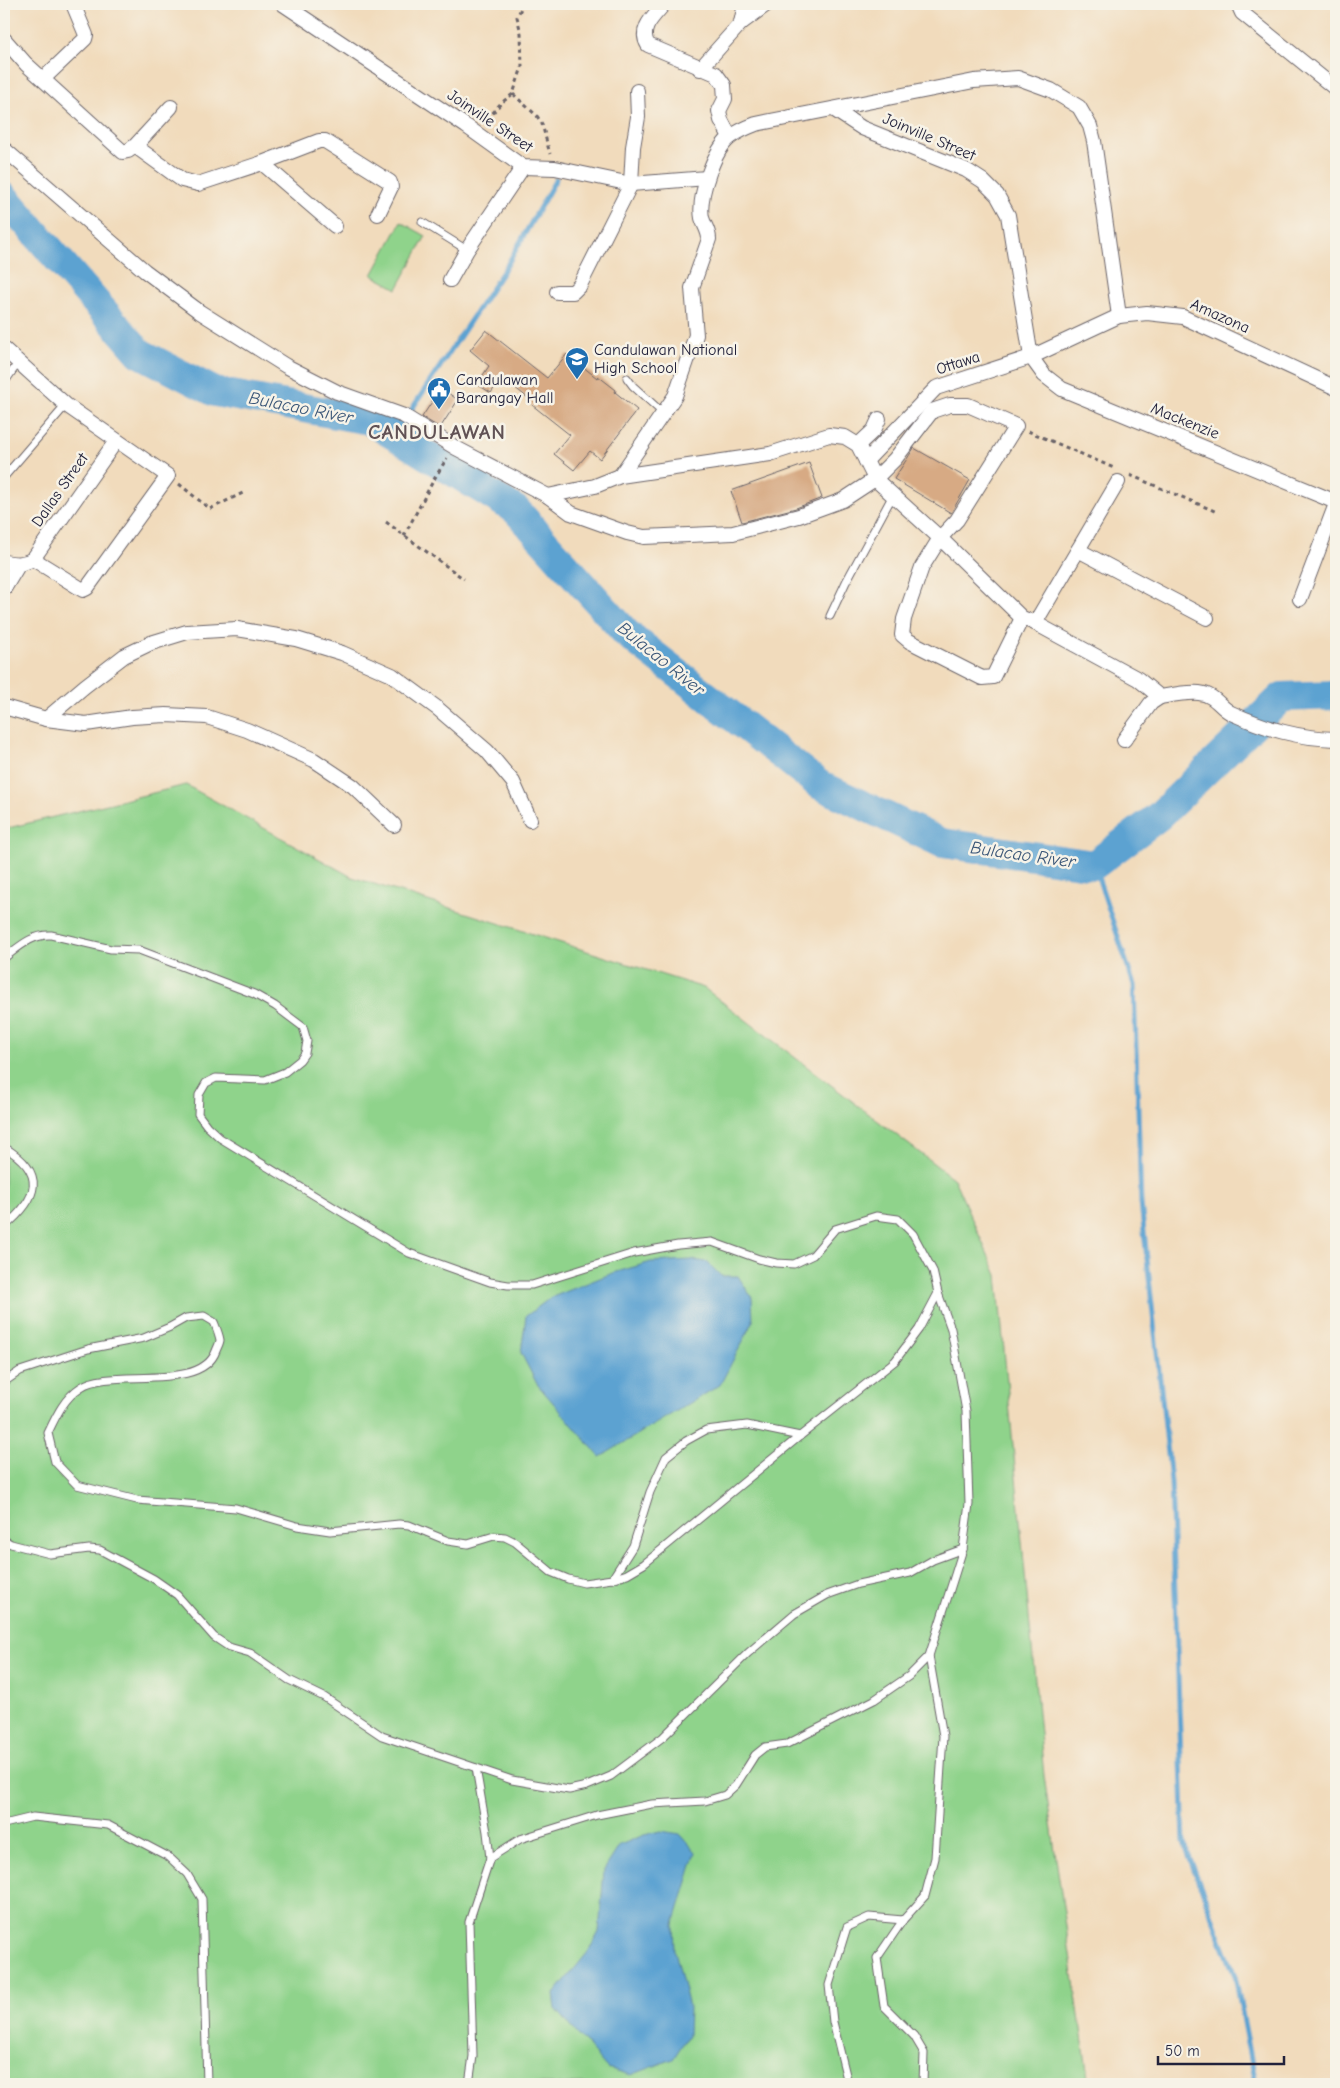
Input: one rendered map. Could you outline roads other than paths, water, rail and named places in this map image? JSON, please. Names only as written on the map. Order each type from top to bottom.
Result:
[{"type":"street","points":[[43,79],[85,39],[86,35],[73,4]]},
{"type":"street","name":"Joinville Street","points":[[283,4],[466,126],[522,167],[555,168],[631,184],[707,178]]},
{"type":"street","points":[[664,4],[646,26],[645,40],[648,45],[700,69],[716,74],[724,85],[724,99],[719,111],[721,120],[730,137]]},
{"type":"street","points":[[741,23],[745,4]]},
{"type":"street","points":[[700,69],[741,23],[767,4]]},
{"type":"street","points":[[1238,4],[1242,13],[1336,89]]},
{"type":"street","points":[[4,39],[26,64],[123,152],[135,146],[171,107]]},
{"type":"street","points":[[620,476],[675,396],[696,335],[692,288],[709,239],[709,232],[702,219],[707,178],[719,150],[730,137],[756,124],[974,81],[1018,78],[1051,90],[1079,107],[1090,126],[1094,141],[1119,316]]},
{"type":"street","points":[[557,292],[573,292],[580,285],[631,184],[633,147],[638,117],[638,91]]},
{"type":"street","name":"Joinville Street","points":[[833,110],[862,128],[966,170],[983,181],[997,196],[1008,215],[1031,357]]},
{"type":"street","points":[[135,146],[182,180],[198,184],[262,163],[319,141],[325,141],[390,182],[391,187],[378,214]]},
{"type":"street","points":[[4,149],[145,271],[200,312],[286,366],[337,392],[408,418],[456,448],[548,496],[571,513],[644,538],[733,533],[799,516],[843,500],[875,479],[911,441],[932,411],[950,405],[968,405],[1016,426],[957,520],[940,538],[922,567],[904,619],[902,631],[904,638],[982,678],[993,677],[1028,621],[1078,550],[1118,482]]},
{"type":"street","points":[[262,163],[335,226]]},
{"type":"street","points":[[450,280],[467,250],[522,167]]},
{"type":"street","name":"Amazona","points":[[1031,357],[1119,316],[1147,313],[1183,317],[1336,388]]},
{"type":"street","points":[[4,349],[66,405],[168,476],[83,590],[33,559],[27,563],[19,564],[4,562]]},
{"type":"street","name":"Ottawa","points":[[866,461],[936,388],[1031,357]]},
{"type":"street","name":"Mackenzie","points":[[1031,357],[1044,375],[1062,389],[1336,503]]},
{"type":"street","points":[[858,445],[874,430],[879,419]]},
{"type":"street","points":[[548,496],[596,486],[620,476],[770,454],[829,435],[845,437],[858,445],[875,479],[1028,621],[1138,679],[1160,697]]},
{"type":"street","name":"Dallas Street","points":[[33,559],[116,441]]},
{"type":"street","points":[[1300,599],[1336,503]]},
{"type":"street","points":[[1078,550],[1207,618]]},
{"type":"street","points":[[4,589],[19,564]]},
{"type":"street","points":[[46,719],[124,656],[151,643],[186,632],[237,629],[296,639],[342,652],[392,675],[437,708],[487,750],[513,782],[530,820]]},
{"type":"street","points":[[1124,740],[1151,703],[1160,697],[1199,693],[1218,701],[1228,712],[1266,727],[1307,738],[1336,740]]},
{"type":"street","points":[[4,707],[46,719],[86,724],[132,717],[166,715],[215,720],[248,730],[314,760],[353,786],[394,825]]},
{"type":"lane","points":[[422,222],[467,250]]},
{"type":"lane","points":[[4,383],[18,363]]},
{"type":"lane","points":[[627,378],[633,386],[664,414]]},
{"type":"lane","points":[[4,477],[66,405]]},
{"type":"lane","points":[[830,616],[846,582],[893,495]]},
{"type":"lane","points":[[4,958],[29,940],[41,935],[111,949],[139,950],[254,994],[275,1006],[303,1027],[307,1041],[305,1053],[300,1060],[285,1072],[265,1080],[216,1078],[206,1083],[199,1095],[198,1114],[207,1126],[220,1138],[409,1253],[490,1282],[508,1285],[532,1285],[634,1253],[687,1244],[712,1242],[768,1261],[794,1264],[813,1255],[835,1229],[876,1216],[898,1219],[913,1234],[933,1271],[950,1329],[966,1411],[969,1504],[963,1549],[929,1656],[909,1676],[874,1700],[787,1744],[765,1747],[755,1755],[736,1785],[725,1795],[705,1801],[652,1804],[597,1815],[520,1840],[490,1858]]},
{"type":"lane","points":[[4,1147],[15,1154],[30,1169],[34,1186],[28,1202],[4,1227]]},
{"type":"lane","points":[[4,1382],[20,1371],[88,1349],[144,1338],[170,1328],[186,1318],[204,1316],[214,1322],[220,1341],[215,1354],[207,1366],[180,1375],[107,1380],[82,1386],[61,1406],[48,1433],[55,1462],[77,1485],[138,1500],[236,1508],[297,1526],[330,1531],[399,1524],[409,1525],[448,1541],[468,1544],[494,1536],[505,1537],[515,1542],[551,1572],[584,1583],[612,1579],[644,1564],[895,1361],[919,1330],[938,1293]]},
{"type":"lane","points":[[612,1579],[633,1546],[650,1492],[666,1456],[686,1441],[706,1430],[747,1425],[800,1436]]},
{"type":"lane","points":[[4,1540],[11,1544],[50,1554],[89,1549],[100,1550],[154,1579],[177,1595],[214,1638],[229,1647],[250,1653],[289,1680],[324,1697],[382,1736],[512,1780],[569,1790],[587,1786],[611,1776],[663,1737],[748,1653],[794,1614],[827,1595],[858,1584],[910,1573],[933,1560],[963,1549]]},
{"type":"lane","points":[[923,2084],[924,2053],[914,2036],[884,2006],[877,1958],[903,1920],[925,1896],[935,1858],[943,1736],[929,1656]]},
{"type":"lane","points":[[469,2084],[473,2056],[469,1922],[490,1858],[476,1768]]},
{"type":"lane","points":[[4,1824],[33,1817],[108,1825],[169,1857],[187,1874],[202,1899],[208,2084]]},
{"type":"lane","points":[[847,2084],[833,2022],[829,1985],[847,1927],[869,1917],[903,1920]]},
{"type":"water","points":[[692,1260],[707,1262],[721,1276],[738,1276],[752,1298],[753,1322],[720,1385],[600,1457],[537,1384],[521,1353],[526,1316],[550,1298],[610,1274],[651,1262]]},
{"type":"water","points":[[661,1831],[680,1834],[696,1852],[674,1924],[675,1951],[689,2007],[688,2036],[673,2059],[631,2075],[607,2068],[556,2009],[554,1994],[588,1952],[599,1932],[604,1870],[620,1845],[644,1835]]},
{"type":"waterway","points":[[394,436],[506,267],[556,179]]},
{"type":"waterway","name":"Bulacao River","points":[[4,197],[140,353],[215,392],[369,420],[516,510],[626,633],[820,785],[942,843],[1094,865],[1159,816],[1282,697],[1336,695]]},
{"type":"waterway","points":[[1094,865],[1134,985],[1141,1203],[1171,1482],[1184,1843],[1235,1976],[1256,2084]]},
{"type":"place","name":"Candulawan National High School","points":[[577,380]]},
{"type":"place","name":"Candulawan Barangay Hall","points":[[439,410]]},
{"type":"district","name":"CANDULAWAN","points":[[437,432]]}]
